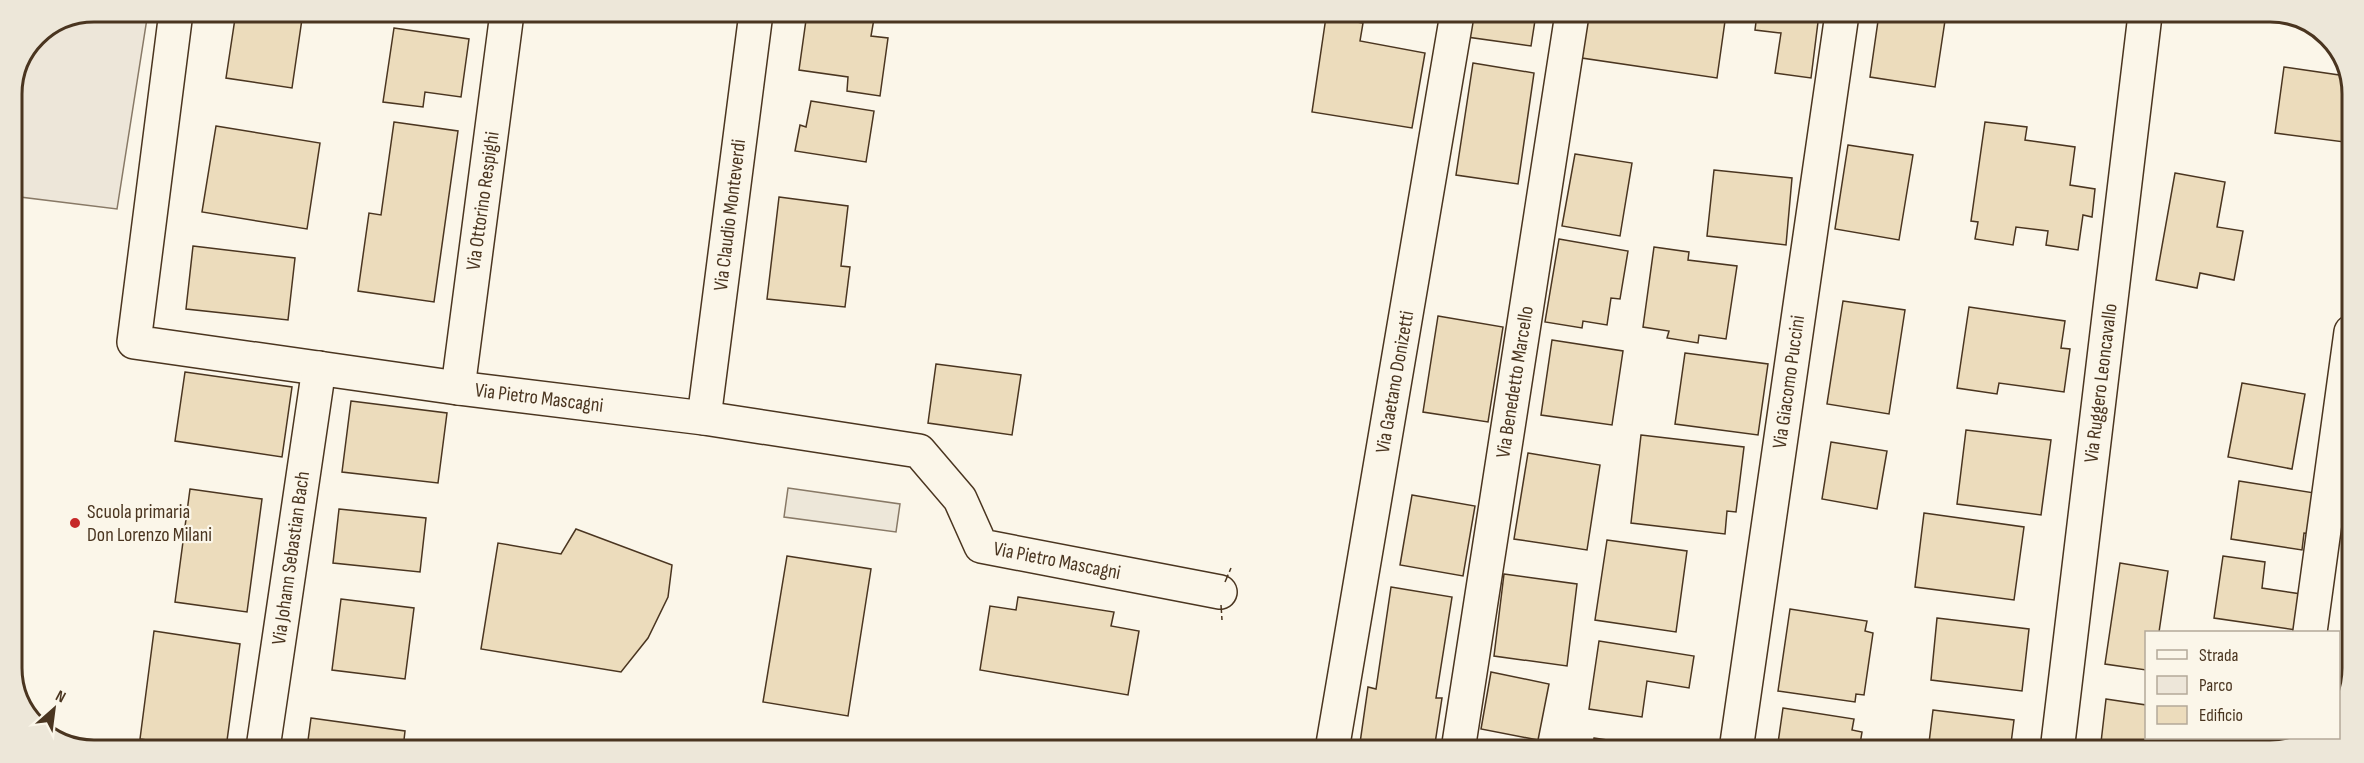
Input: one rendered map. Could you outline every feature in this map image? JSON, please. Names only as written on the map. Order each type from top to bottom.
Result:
[{"type":"street","name":"Via Pietro Mascagni","points":[[175,22],[134,342],[458,388],[704,418],[919,451],[960,499],[981,546],[1220,592]]},
{"type":"street","name":"Via Ottorino Respighi","points":[[458,388],[506,22]]},
{"type":"street","name":"Via Claudio Monteverdi","points":[[704,418],[755,22]]},
{"type":"street","name":"Via Gaetano Donizetti","points":[[1334,740],[1456,22]]},
{"type":"street","name":"Via Benedetto Marcello","points":[[1460,740],[1571,22]]},
{"type":"street","name":"Via Giacomo Puccini","points":[[1737,740],[1841,22]]},
{"type":"street","name":"Via Ruggero Leoncavallo","points":[[2058,740],[2144,22]]},
{"type":"street","name":"Via Johann Sebastian Bach","points":[[263,740],[319,368]]},
{"type":"street","points":[[2310,631],[2342,401]]},
{"type":"green space","points":[[94,22],[146,22],[117,209],[22,197],[24,80],[35,54],[54,35],[67,28]]},
{"type":"shaded area","points":[[788,488],[900,504],[896,532],[784,517]]},
{"type":"building","points":[[234,22],[302,22],[292,88],[226,78]]},
{"type":"building","points":[[806,22],[873,22],[871,36],[888,38],[880,96],[847,91],[848,77],[799,70]]},
{"type":"building","points":[[1325,22],[1363,23],[1360,41],[1425,53],[1412,128],[1312,112]]},
{"type":"building","points":[[1469,22],[1535,22],[1531,46],[1467,37]]},
{"type":"building","points":[[1587,22],[1725,22],[1717,78],[1582,58]]},
{"type":"building","points":[[1756,22],[1818,22],[1811,78],[1775,73],[1781,33],[1755,30]]},
{"type":"building","points":[[1878,22],[1945,22],[1935,87],[1870,77]]},
{"type":"building","points":[[394,28],[469,39],[461,97],[425,92],[423,107],[383,102]]},
{"type":"building","points":[[1473,63],[1534,73],[1518,184],[1456,175]]},
{"type":"building","points":[[2284,67],[2338,75],[2341,90],[2341,142],[2275,133]]},
{"type":"building","points":[[811,101],[874,111],[866,162],[795,151],[800,125],[806,127]]},
{"type":"building","points":[[394,122],[458,131],[434,302],[358,291],[369,213],[381,215]]},
{"type":"building","points":[[1985,122],[2027,127],[2025,140],[2075,147],[2070,185],[2095,189],[2092,217],[2083,215],[2078,250],[2046,245],[2048,231],[2016,227],[2013,245],[1975,239],[1978,222],[1971,221]]},
{"type":"building","points":[[216,126],[320,143],[307,229],[202,212]]},
{"type":"building","points":[[1848,145],[1913,155],[1899,240],[1835,229]]},
{"type":"building","points":[[1575,154],[1632,163],[1620,236],[1562,226]]},
{"type":"building","points":[[1714,170],[1792,178],[1786,245],[1707,236]]},
{"type":"building","points":[[2175,173],[2225,182],[2217,227],[2243,231],[2234,280],[2200,273],[2197,288],[2156,280]]},
{"type":"building","points":[[779,197],[848,206],[841,266],[850,267],[845,307],[767,299]]},
{"type":"building","points":[[1559,239],[1628,251],[1620,299],[1611,298],[1607,325],[1583,321],[1582,328],[1545,322]]},
{"type":"building","points":[[193,246],[295,258],[288,320],[186,309]]},
{"type":"building","points":[[1654,247],[1689,252],[1688,260],[1737,266],[1726,339],[1699,335],[1698,343],[1667,338],[1669,331],[1643,327]]},
{"type":"building","points":[[1843,301],[1905,310],[1889,414],[1827,404]]},
{"type":"building","points":[[1969,307],[2065,321],[2061,348],[2070,349],[2064,392],[1999,383],[1997,394],[1957,388]]},
{"type":"building","points":[[1438,316],[1503,327],[1488,422],[1423,412]]},
{"type":"building","points":[[1552,340],[1623,351],[1612,425],[1541,415]]},
{"type":"building","points":[[1685,353],[1768,364],[1758,435],[1675,424]]},
{"type":"building","points":[[936,364],[1021,375],[1012,435],[928,423]]},
{"type":"building","points":[[185,372],[292,387],[282,457],[175,441]]},
{"type":"building","points":[[2242,383],[2305,394],[2292,469],[2228,457]]},
{"type":"building","points":[[351,401],[447,413],[438,483],[342,472]]},
{"type":"building","points":[[1966,430],[2051,440],[2041,515],[1957,504]]},
{"type":"building","points":[[1641,435],[1744,447],[1736,512],[1727,511],[1725,534],[1631,523]]},
{"type":"building","points":[[1831,442],[1887,451],[1877,509],[1822,499]]},
{"type":"building","points":[[1528,453],[1600,465],[1587,550],[1514,539]]},
{"type":"building","points":[[2239,481],[2321,494],[2314,534],[2304,533],[2302,550],[2231,539]]},
{"type":"building","points":[[190,489],[262,499],[247,612],[175,602]]},
{"type":"building","points":[[1412,495],[1475,506],[1463,576],[1400,565]]},
{"type":"building","points":[[339,509],[426,518],[420,572],[333,563]]},
{"type":"building","points":[[1924,513],[2024,527],[2014,600],[1915,587]]},
{"type":"building","points":[[576,529],[672,565],[668,597],[648,638],[621,672],[481,649],[498,543],[561,554]]},
{"type":"building","points":[[1607,540],[1687,551],[1676,632],[1595,620]]},
{"type":"building","points":[[787,556],[871,569],[848,716],[763,702]]},
{"type":"building","points":[[2223,556],[2265,562],[2262,588],[2301,594],[2296,630],[2214,618]]},
{"type":"building","points":[[2120,563],[2168,571],[2159,631],[2145,631],[2145,670],[2105,664]]},
{"type":"building","points":[[1504,574],[1577,584],[1567,666],[1494,656]]},
{"type":"building","points":[[1391,587],[1452,597],[1436,698],[1442,698],[1436,740],[1360,740],[1368,687],[1376,689]]},
{"type":"building","points":[[1018,597],[1114,612],[1111,626],[1139,631],[1128,695],[980,670],[990,606],[1016,610]]},
{"type":"building","points":[[341,599],[414,608],[405,679],[332,670]]},
{"type":"building","points":[[1790,609],[1867,621],[1865,631],[1873,633],[1864,695],[1856,694],[1855,702],[1778,691]]},
{"type":"building","points":[[1937,618],[2029,629],[2022,691],[1931,680]]},
{"type":"building","points":[[154,631],[240,644],[227,740],[140,739]]},
{"type":"building","points":[[1599,641],[1694,656],[1689,688],[1647,681],[1642,717],[1589,709]]},
{"type":"building","points":[[1491,672],[1549,684],[1538,740],[1481,729]]},
{"type":"building","points":[[2106,699],[2145,705],[2145,739],[2157,740],[2101,740]]},
{"type":"building","points":[[1783,708],[1854,719],[1852,730],[1862,732],[1861,740],[1778,740]]},
{"type":"building","points":[[1933,710],[2014,720],[2011,740],[1929,740]]},
{"type":"building","points":[[311,718],[405,731],[404,740],[308,740]]},
{"type":"fence","points":[[1225,582],[1231,568]]},
{"type":"fence","points":[[1221,605],[1222,620]]},
{"type":"place","name":"Scuola primaria Don Lorenzo Milani","points":[[75,523]]}]
